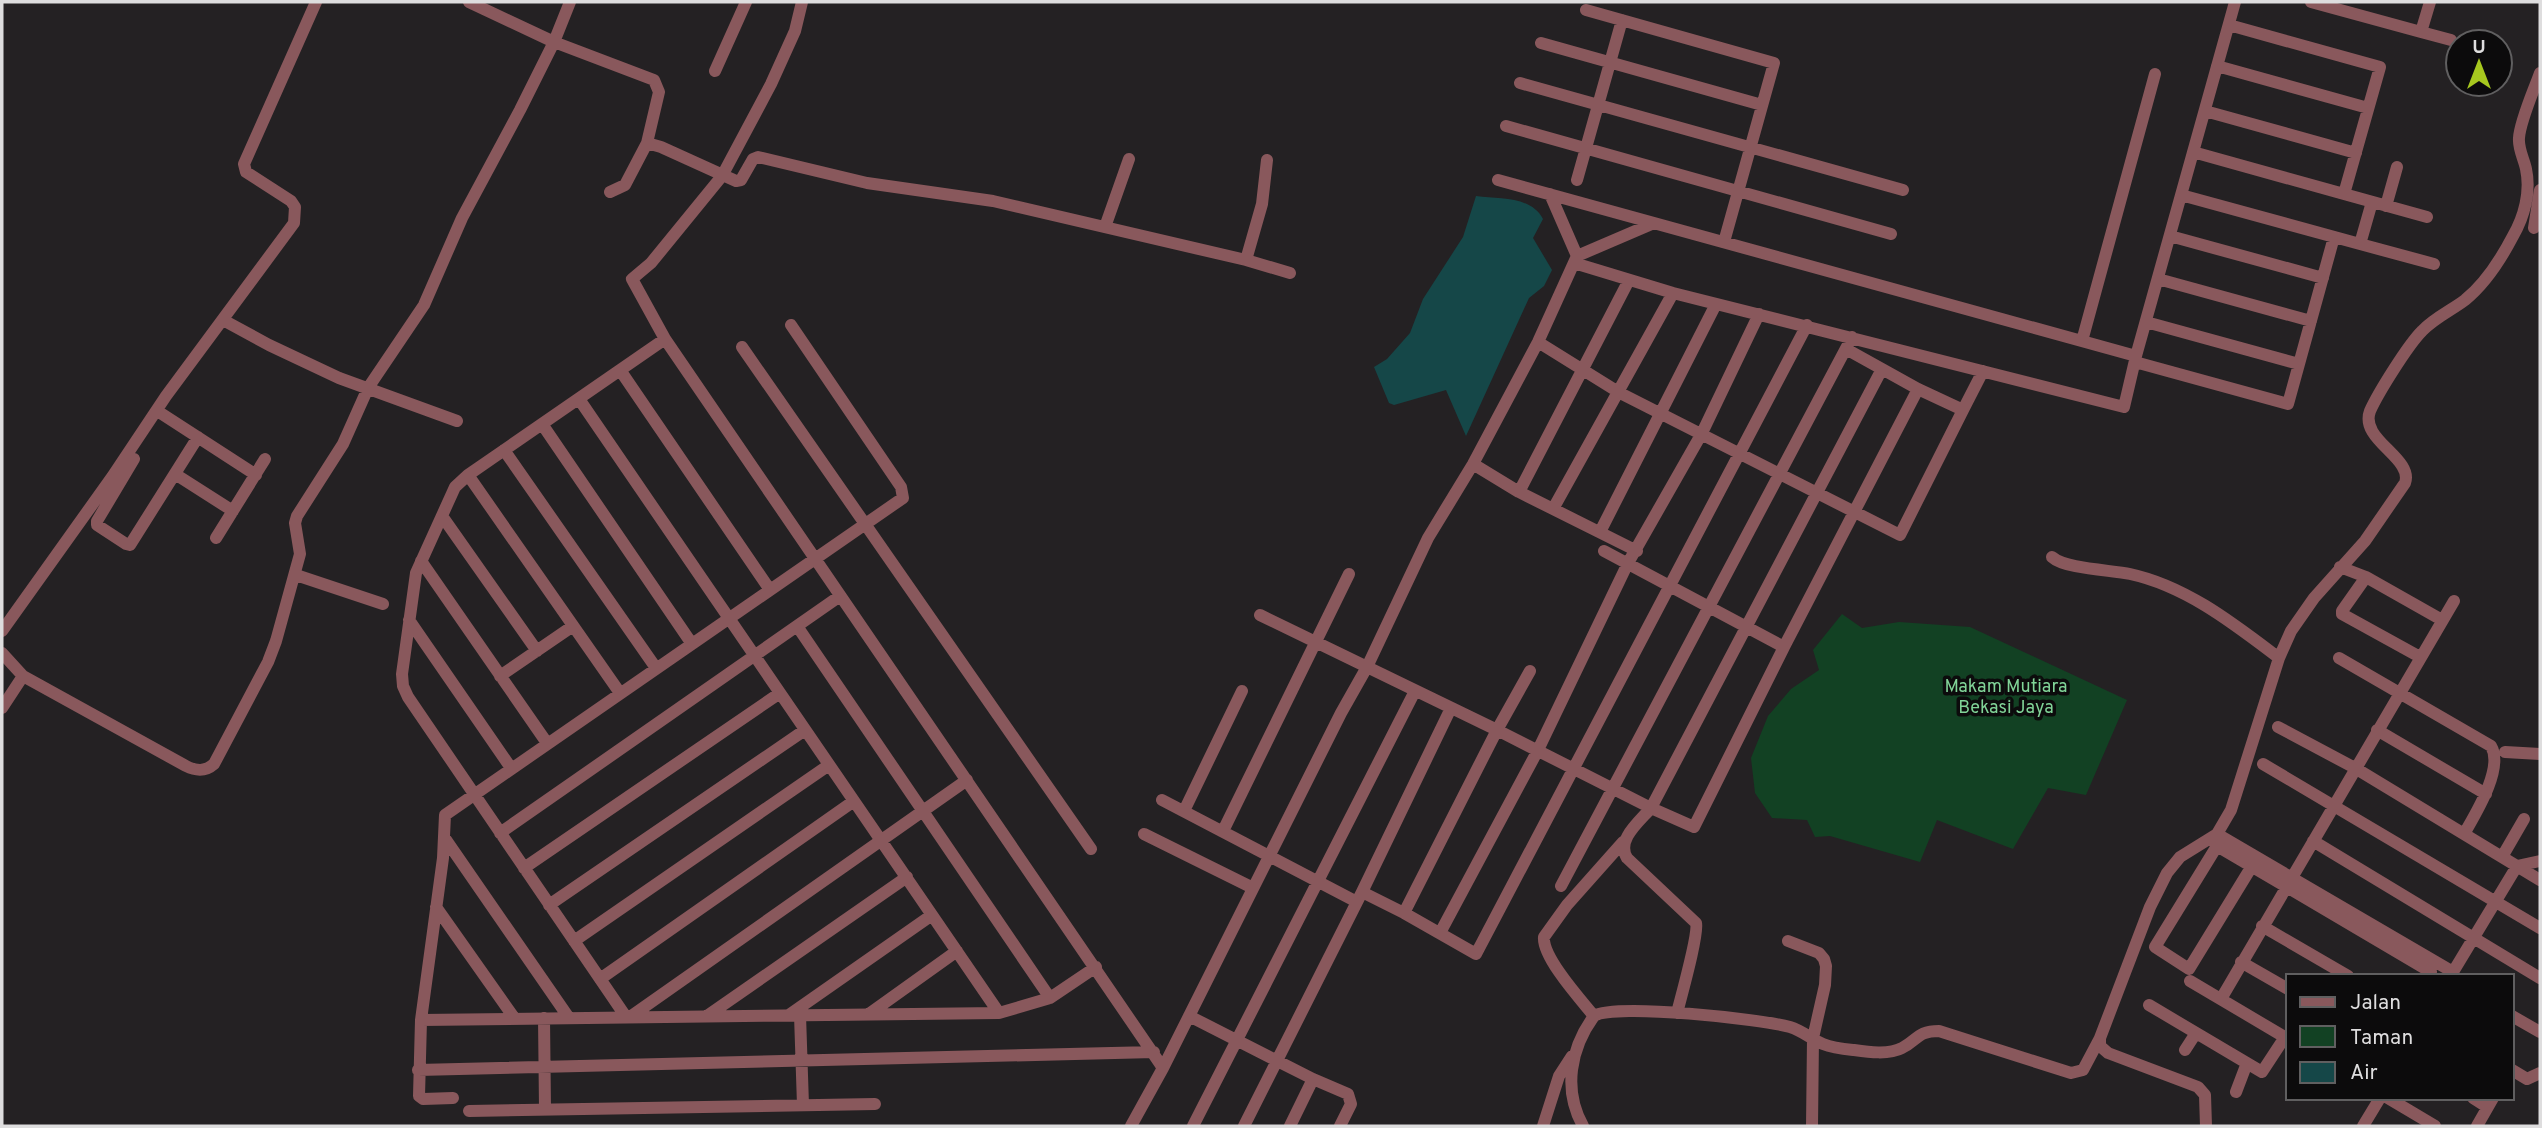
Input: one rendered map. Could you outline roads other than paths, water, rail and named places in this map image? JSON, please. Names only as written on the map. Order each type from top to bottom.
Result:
[{"type":"street","points":[[2,630],[112,477],[166,396],[294,223],[295,207],[291,201],[246,172],[244,164],[316,2]]},
{"type":"street","points":[[469,2],[554,42],[654,80],[659,92],[647,143],[625,185],[610,192]]},
{"type":"street","points":[[2,653],[23,676],[186,766],[199,770],[209,768],[268,662],[282,624],[296,575],[300,549],[295,523],[297,516],[343,444],[368,388],[424,305],[462,218],[554,42],[570,2]]},
{"type":"street","points":[[715,72],[746,2]]},
{"type":"street","points":[[802,2],[796,31],[722,176],[651,263],[632,279],[664,339],[1163,1068]]},
{"type":"street","points":[[1550,194],[1575,260],[1673,293],[1807,325],[1849,343],[1983,371],[2124,407],[2235,2]]},
{"type":"street","points":[[2311,2],[2444,38]]},
{"type":"street","points":[[2421,32],[2430,2]]},
{"type":"street","points":[[1586,10],[1774,63],[1724,242]]},
{"type":"street","points":[[1577,180],[1622,20]]},
{"type":"street","points":[[2229,25],[2380,67],[2344,194]]},
{"type":"street","points":[[1541,43],[1762,105]]},
{"type":"street","points":[[2217,66],[2368,108]]},
{"type":"street","points":[[1544,1126],[1559,1076],[1594,1016],[1609,1010],[1677,1013],[1772,1023],[1800,1030],[1830,1046],[1857,1051],[1893,1052],[1906,1046],[1922,1032],[1939,1031],[2071,1073],[2083,1070],[2100,1038],[2150,907],[2167,873],[2180,857],[2217,834],[2235,800],[2279,658],[2300,616],[2365,541],[2407,478],[2404,469],[2370,426],[2369,414],[2379,393],[2422,331],[2463,302],[2480,286],[2515,234],[2528,189],[2519,137],[2540,72]]},
{"type":"street","points":[[2082,341],[2155,74]]},
{"type":"street","points":[[1520,83],[1903,190]]},
{"type":"street","points":[[2205,111],[2356,153]]},
{"type":"street","points":[[1506,126],[1891,234]]},
{"type":"street","points":[[647,143],[736,181],[741,180],[753,159],[758,157],[867,183],[993,201],[1246,260],[1290,273]]},
{"type":"street","points":[[2193,152],[2427,217]]},
{"type":"street","points":[[1105,227],[1129,159]]},
{"type":"street","points":[[1246,260],[1262,204],[1267,160]]},
{"type":"street","points":[[2386,206],[2398,167]]},
{"type":"street","points":[[1498,180],[2082,341],[2288,404],[2334,237]]},
{"type":"street","points":[[2534,228],[2540,190]]},
{"type":"street","points":[[2181,195],[2434,264]]},
{"type":"street","points":[[2360,244],[2372,202]]},
{"type":"street","points":[[1131,1126],[1367,667],[1428,538],[1473,464],[1538,342],[1575,260],[1654,223]]},
{"type":"street","points":[[2170,236],[2323,278]]},
{"type":"street","points":[[2158,279],[2311,321]]},
{"type":"street","points":[[1519,492],[1629,280]]},
{"type":"street","points":[[1553,509],[1620,393],[1673,293]]},
{"type":"street","points":[[1600,532],[1716,304]]},
{"type":"street","points":[[1440,933],[1538,750],[1628,563],[1702,433],[1759,314]]},
{"type":"street","points":[[223,320],[339,378],[457,421]]},
{"type":"street","points":[[2146,322],[2299,364]]},
{"type":"street","points":[[453,1098],[421,1098],[418,1070],[421,1020],[445,815],[903,498],[904,494],[791,325]]},
{"type":"street","points":[[1162,800],[1318,881],[1404,913],[1476,954],[1807,325]]},
{"type":"street","points":[[628,1017],[408,697],[402,674],[416,573],[456,487],[468,475],[664,339]]},
{"type":"street","points":[[1538,342],[1582,372],[1620,393],[1900,535],[1983,371]]},
{"type":"street","points":[[1849,343],[1882,369],[1963,410]]},
{"type":"street","points":[[1560,886],[1849,343]]},
{"type":"street","points":[[742,347],[1091,849]]},
{"type":"street","points":[[1594,1016],[1566,981],[1545,948],[1544,937],[1567,905],[1651,808],[1882,369]]},
{"type":"street","points":[[620,370],[770,590]]},
{"type":"street","points":[[1260,615],[1694,827],[1918,389]]},
{"type":"street","points":[[166,396],[169,402],[98,516],[97,525],[130,545],[198,437]]},
{"type":"street","points":[[579,399],[999,1013]]},
{"type":"street","points":[[162,414],[256,475]]},
{"type":"street","points":[[542,424],[692,644]]},
{"type":"street","points":[[504,450],[656,668]]},
{"type":"street","points":[[216,538],[265,459]]},
{"type":"street","points":[[1473,464],[1519,492],[1637,551]]},
{"type":"street","points":[[175,474],[233,511]]},
{"type":"street","points":[[468,475],[620,693]]},
{"type":"street","points":[[442,516],[537,651]]},
{"type":"street","points":[[1604,551],[1784,647]]},
{"type":"street","points":[[2052,557],[2061,563],[2133,574],[2152,580],[2221,615],[2279,658]]},
{"type":"street","points":[[421,561],[547,743]]},
{"type":"street","points":[[2340,567],[2365,577],[2442,620]]},
{"type":"street","points":[[1223,831],[1349,574]]},
{"type":"street","points":[[296,575],[383,604]]},
{"type":"street","points":[[2365,577],[2342,614],[2420,657]]},
{"type":"street","points":[[500,833],[840,596]]},
{"type":"street","points":[[2221,999],[2454,601]]},
{"type":"street","points":[[410,620],[511,768]]},
{"type":"street","points":[[500,676],[573,626]]},
{"type":"street","points":[[797,626],[1050,998]]},
{"type":"street","points":[[2339,658],[2491,746],[2495,758],[2486,794],[2464,834]]},
{"type":"street","points":[[1404,913],[1530,671]]},
{"type":"street","points":[[2,708],[7,688],[23,676]]},
{"type":"street","points":[[1184,811],[1242,691]]},
{"type":"street","points":[[1193,1126],[1415,691]]},
{"type":"street","points":[[524,868],[780,692]]},
{"type":"street","points":[[1244,1126],[1360,897],[1451,708]]},
{"type":"street","points":[[2278,727],[2355,768],[2540,880]]},
{"type":"street","points":[[549,905],[805,730]]},
{"type":"street","points":[[2377,730],[2486,794]]},
{"type":"street","points":[[2505,752],[2540,754]]},
{"type":"street","points":[[2263,764],[2540,928]]},
{"type":"street","points":[[574,941],[830,765]]},
{"type":"street","points":[[628,1017],[967,780]]},
{"type":"street","points":[[600,979],[854,801]]},
{"type":"street","points":[[2501,857],[2524,819]]},
{"type":"street","points":[[1144,834],[1253,888]]},
{"type":"street","points":[[2217,834],[2430,974]]},
{"type":"street","points":[[444,836],[569,1018]]},
{"type":"street","points":[[2313,841],[2540,978]]},
{"type":"street","points":[[1623,842],[1623,852],[1627,858],[1696,923],[1698,930],[1677,1013]]},
{"type":"street","points":[[2252,866],[2189,969],[2154,947],[2217,846],[2288,882],[2452,974],[2517,866],[2540,861]]},
{"type":"street","points":[[707,1016],[907,877]]},
{"type":"street","points":[[436,907],[516,1019]]},
{"type":"street","points":[[795,1015],[932,915]]},
{"type":"street","points":[[2262,926],[2345,974]]},
{"type":"street","points":[[1788,941],[1819,953],[1824,959],[1825,985],[1813,1038],[1812,1126]]},
{"type":"street","points":[[869,1014],[957,951]]},
{"type":"street","points":[[2241,962],[2286,988]]},
{"type":"street","points":[[421,1020],[999,1013],[1050,998],[1096,967]]},
{"type":"street","points":[[2190,981],[2286,1037]]},
{"type":"street","points":[[2148,1004],[2262,1072],[2286,1039]]},
{"type":"street","points":[[795,1015],[802,1061],[803,1105]]},
{"type":"street","points":[[1189,1016],[1348,1094],[1351,1104],[1340,1126]]},
{"type":"street","points":[[2514,1017],[2540,1032]]},
{"type":"street","points":[[544,1018],[545,1110]]},
{"type":"street","points":[[2185,1050],[2196,1033]]},
{"type":"street","points":[[2100,1038],[2101,1046],[2108,1053],[2198,1087],[2205,1095],[2206,1126]]},
{"type":"street","points":[[418,1070],[1154,1052]]},
{"type":"street","points":[[1573,1054],[1570,1083],[1576,1114],[1583,1126]]},
{"type":"street","points":[[2236,1092],[2247,1063]]},
{"type":"street","points":[[2514,1071],[2527,1079],[2540,1073]]},
{"type":"street","points":[[1290,1126],[1313,1079]]},
{"type":"street","points":[[2363,1126],[2379,1100]]},
{"type":"street","points":[[2390,1100],[2418,1122],[2435,1126]]},
{"type":"street","points":[[2477,1126],[2490,1103]]},
{"type":"street","points":[[468,1111],[875,1104]]},
{"type":"water","points":[[1476,196],[1523,202],[1538,212],[1543,219],[1533,238],[1552,270],[1544,286],[1529,298],[1466,436],[1446,390],[1394,405],[1389,403],[1374,367],[1387,359],[1410,333],[1423,299],[1463,237]]},
{"type":"park label","name":"Makam Mutiara Bekasi Jaya","points":[[2006,696]]}]
